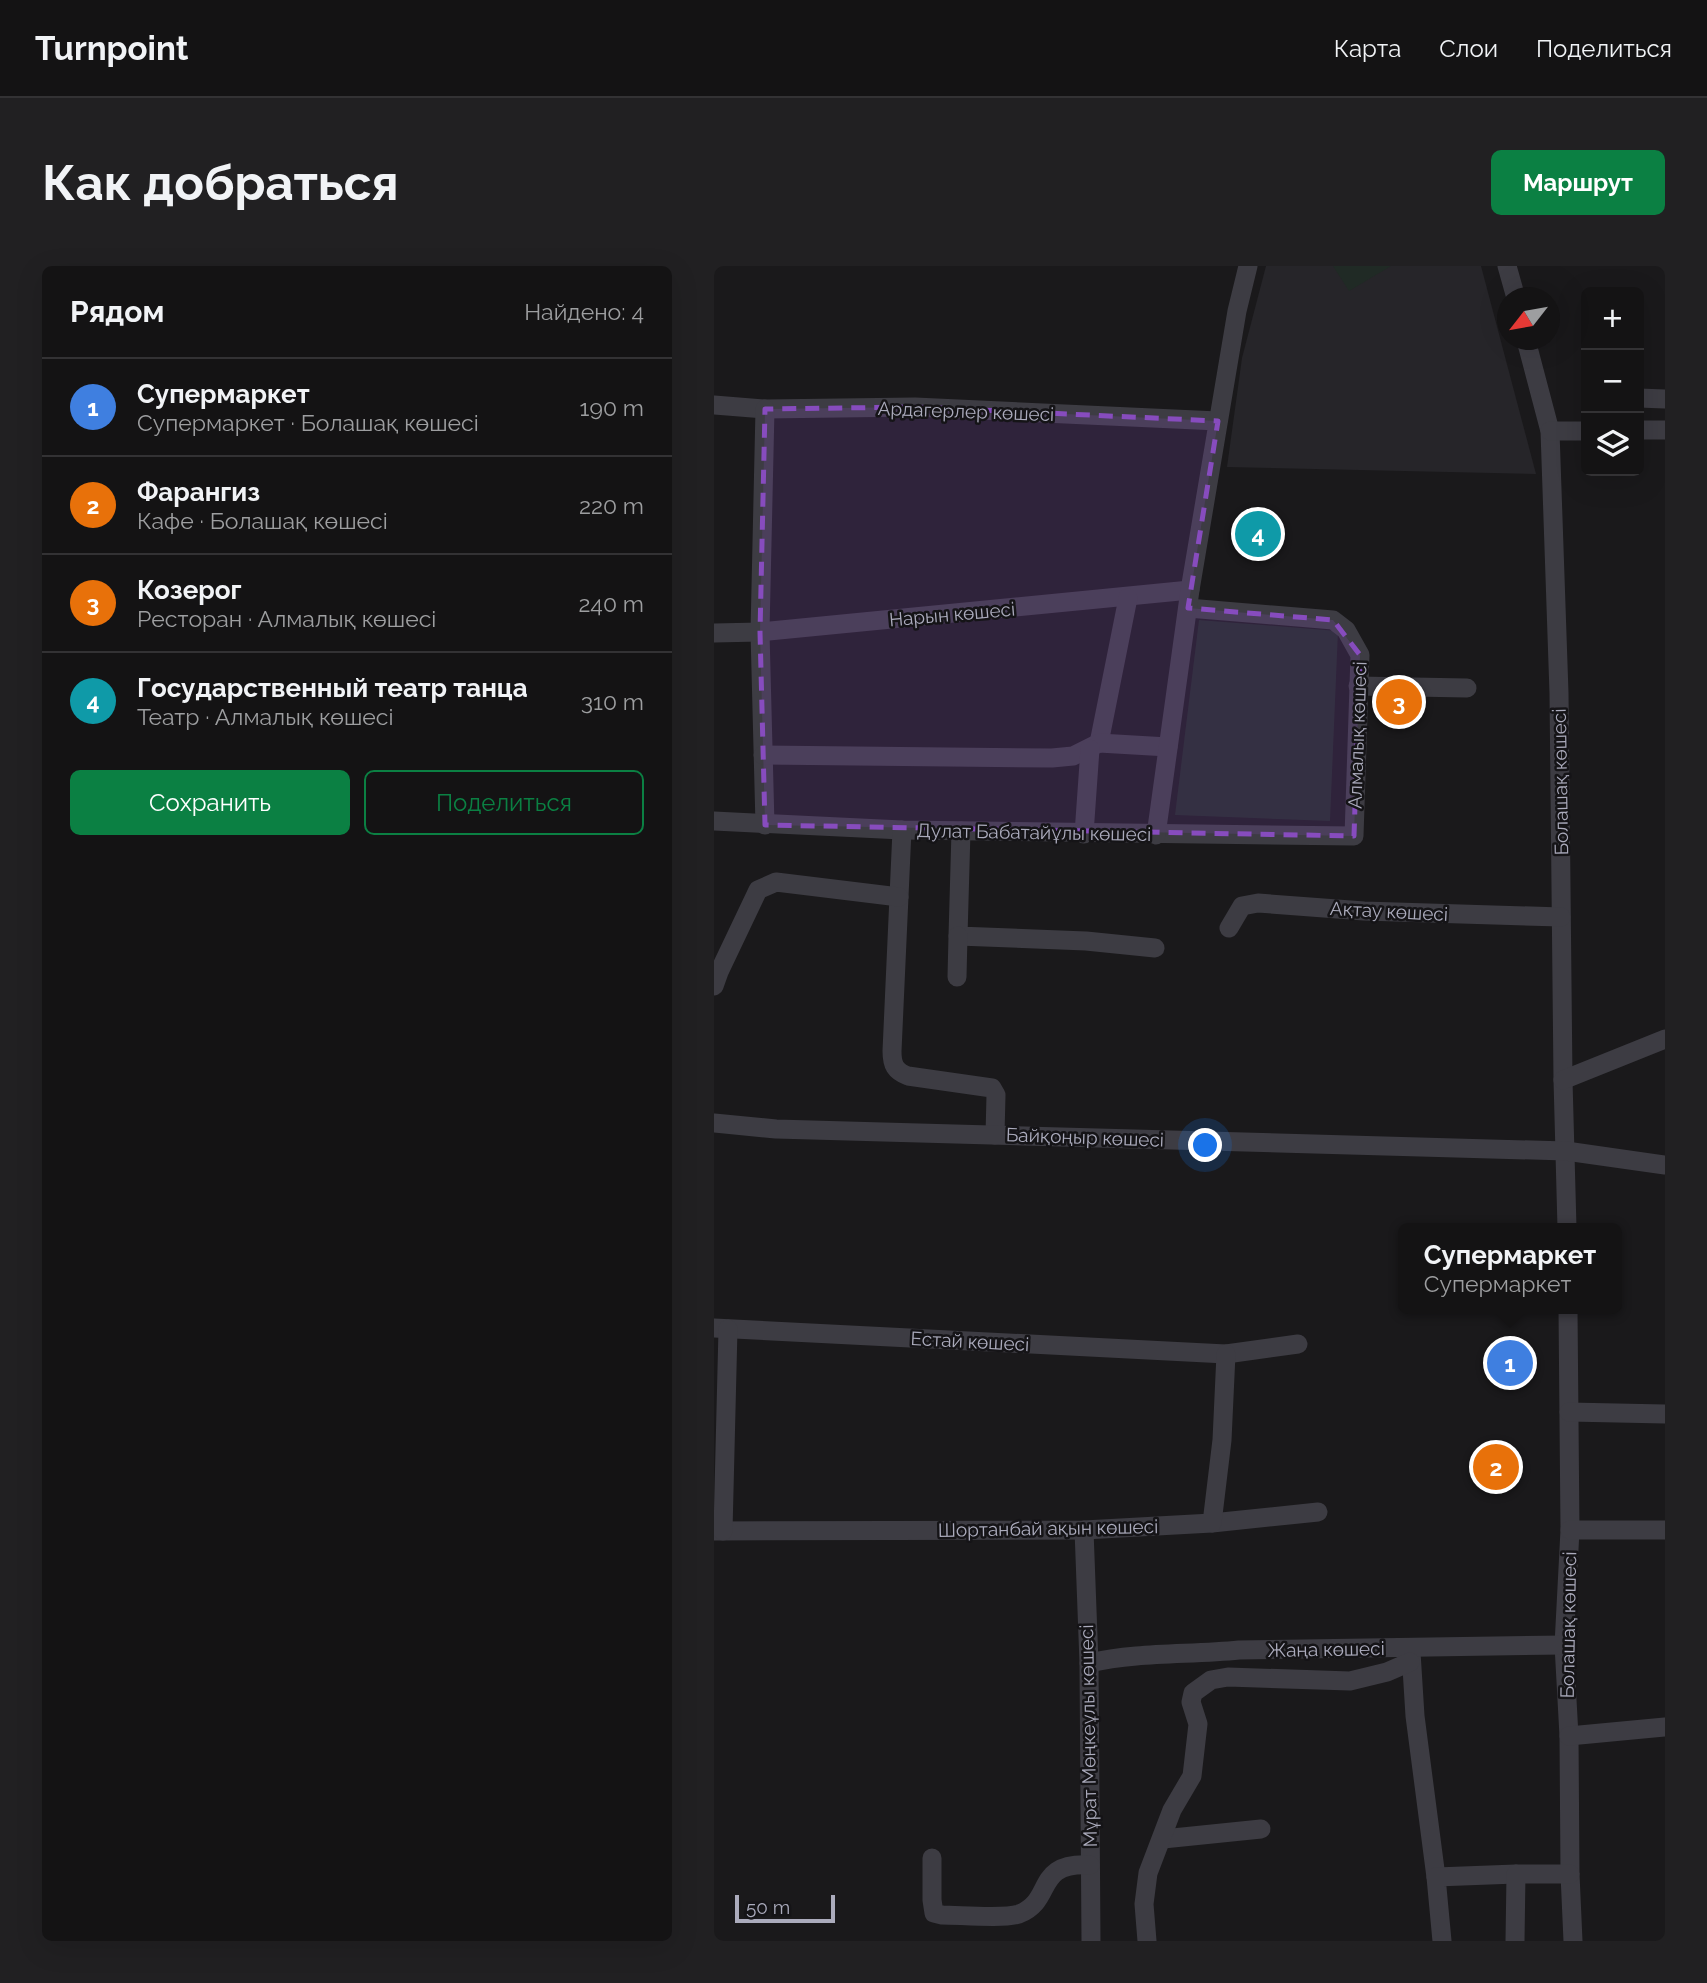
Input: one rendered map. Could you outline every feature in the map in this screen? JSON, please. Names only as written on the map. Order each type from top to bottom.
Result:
[{"type":"street","points":[[1156,835],[1189,599],[1237,312],[1248,266]]},
{"type":"street","points":[[1507,266],[1513,287]]},
{"type":"street","name":"Болашақ көшесі","points":[[1530,350],[1550,431],[1559,693],[1567,1223]]},
{"type":"street","points":[[1644,398],[1665,400]]},
{"type":"street","name":"Ардагерлер көшесі","points":[[714,405],[765,409],[915,407],[1218,421]]},
{"type":"street","points":[[765,409],[760,632],[765,825]]},
{"type":"street","points":[[1644,430],[1665,430]]},
{"type":"street","points":[[1550,431],[1581,431]]},
{"type":"street","points":[[1084,834],[1094,746],[1128,598]]},
{"type":"street","name":"Нарын көшесі","points":[[714,633],[760,632],[1128,598],[1189,599]]},
{"type":"street","name":"Алмалық көшесі","points":[[1189,599],[1333,620],[1346,630],[1360,655],[1354,836]]},
{"type":"street","points":[[1359,686],[1467,688]]},
{"type":"street","points":[[763,755],[1052,758],[1073,756],[1094,746],[1168,747]]},
{"type":"street","name":"Дулат Бабатайұлы көшесі","points":[[714,821],[902,830],[1354,836]]},
{"type":"street","points":[[902,830],[892,1051],[894,1067],[899,1073],[908,1076],[992,1088],[996,1095],[995,1135]]},
{"type":"street","points":[[957,977],[961,831]]},
{"type":"street","points":[[716,977],[758,890],[769,884],[775,882],[900,897]]},
{"type":"street","name":"Ақтау көшесі","points":[[1229,928],[1242,906],[1258,903],[1364,911],[1561,917]]},
{"type":"street","points":[[958,936],[1086,941],[1155,948]]},
{"type":"street","points":[[1563,1080],[1665,1039]]},
{"type":"street","name":"Байқоңыр көшесі","points":[[714,1123],[776,1129],[1566,1151],[1665,1165]]},
{"type":"street","name":"Болашақ көшесі","points":[[1568,1314],[1570,1530],[1564,1645],[1569,1736],[1573,1941]]},
{"type":"street","points":[[718,1531],[721,1329]]},
{"type":"street","name":"Естай көшесі","points":[[721,1329],[1226,1354],[1298,1344]]},
{"type":"street","points":[[1212,1523],[1222,1440],[1226,1354]]},
{"type":"street","points":[[1570,1412],[1665,1414]]},
{"type":"street","name":"Шортанбай ақын көшесі","points":[[718,1531],[1084,1531],[1212,1523],[1318,1512]]},
{"type":"street","points":[[1570,1530],[1665,1530]]},
{"type":"street","name":"Мұрат Мөңкеұлы көшесі","points":[[1084,1531],[1089,1663],[1091,1941]]},
{"type":"street","name":"Жаңа көшесі","points":[[1089,1663],[1121,1656],[1173,1656],[1239,1650],[1410,1655],[1564,1645]]},
{"type":"street","points":[[1147,1941],[1144,1904],[1148,1873],[1172,1810],[1192,1776],[1198,1724],[1191,1702],[1193,1693],[1211,1680],[1228,1677],[1350,1681],[1387,1671],[1410,1655],[1442,1941]]},
{"type":"street","points":[[1569,1736],[1665,1727]]},
{"type":"street","points":[[1163,1839],[1261,1829]]},
{"type":"street","points":[[932,1858],[934,1913],[942,1916],[1017,1915],[1028,1909],[1052,1875],[1061,1867],[1072,1864],[1090,1865]]},
{"type":"street","points":[[1515,1941],[1516,1874]]},
{"type":"street","points":[[1436,1877],[1570,1874]]},
{"type":"highlighted area","points":[[915,407],[1218,421],[1188,608],[1333,620],[1360,655],[1354,836],[765,825],[760,632],[765,409]]},
{"type":"shaded area","points":[[1266,266],[1481,266],[1497,327],[1497,350],[1503,350],[1536,474],[1227,467],[1242,358]]},
{"type":"shaded area","points":[[1333,266],[1391,266],[1349,291]]},
{"type":"shaded area","points":[[1199,620],[1338,631],[1330,821],[1175,815]]},
{"type":"place","name":"Государственный театр танца","points":[[1258,534]]},
{"type":"place","name":"Козерог","points":[[1399,702]]},
{"type":"place","name":"Супермаркет","points":[[1510,1363]]},
{"type":"place","name":"Фарангиз","points":[[1496,1467]]}]
